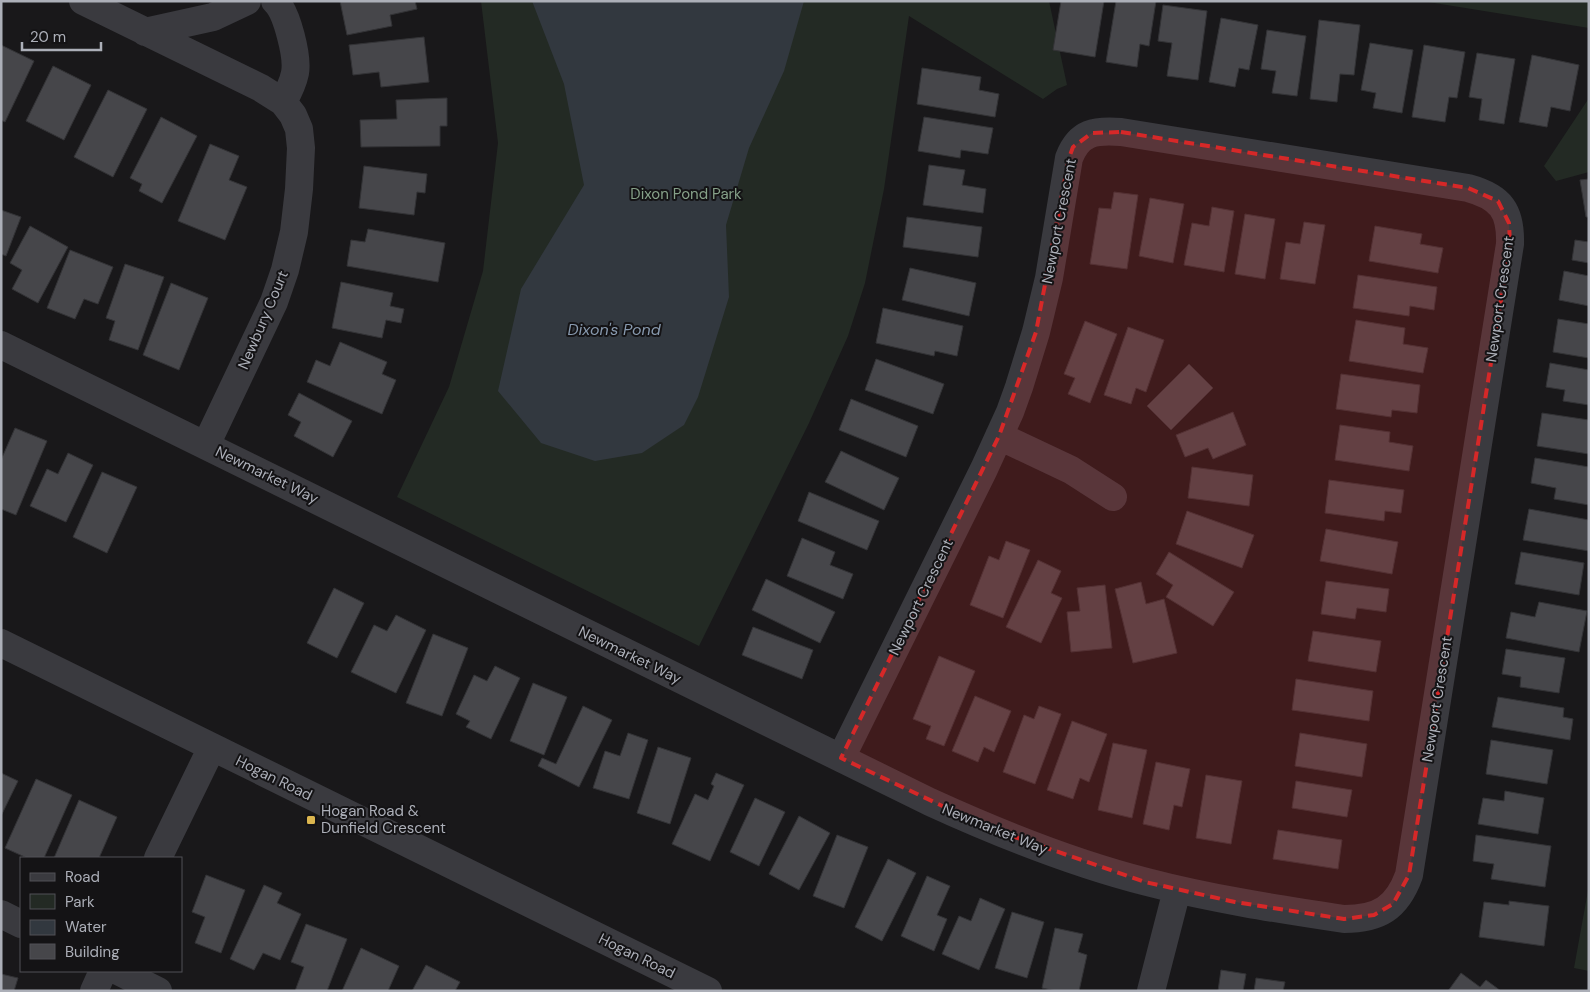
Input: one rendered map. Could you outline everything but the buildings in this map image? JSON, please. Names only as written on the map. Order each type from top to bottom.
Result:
[{"type":"street","name":"Newbury Court","points":[[83,1],[261,88],[284,102],[299,129],[301,148],[297,214],[290,253],[267,318],[206,445]]},
{"type":"street","points":[[145,32],[213,17],[247,1]]},
{"type":"street","points":[[275,1],[283,11],[296,63],[293,80],[284,102]]},
{"type":"street","name":"Newport Crescent","points":[[841,758],[999,436],[1019,388],[1036,332],[1049,278],[1069,158],[1073,147],[1083,138],[1101,131],[1120,132],[1468,188],[1491,196],[1498,201],[1506,215],[1510,232],[1510,244],[1411,866],[1405,886],[1399,897],[1386,910],[1374,915],[1354,919],[1235,902],[1177,890]]},
{"type":"street","name":"Newmarket Way","points":[[1,345],[930,802],[1023,841],[1122,875],[1177,890]]},
{"type":"street","points":[[999,436],[1071,470],[1114,497]]},
{"type":"street","name":"Hogan Road","points":[[1,643],[708,991]]},
{"type":"street","points":[[158,857],[212,747]]},
{"type":"street","points":[[1151,991],[1177,890]]},
{"type":"street","points":[[1,914],[20,924]]},
{"type":"street","points":[[94,991],[103,972]]},
{"type":"street","points":[[120,972],[158,991]]},
{"type":"highlighted area","points":[[1121,132],[1468,188],[1498,201],[1509,223],[1510,244],[1409,875],[1393,904],[1374,915],[1344,919],[1235,902],[1145,882],[989,828],[841,758],[999,436],[1036,332],[1069,158],[1073,147],[1092,133]]},
{"type":"green space","name":"Dixon Pond Park","points":[[481,1],[1049,1],[1067,85],[1057,89],[1043,99],[909,16],[884,189],[865,283],[848,336],[809,423],[699,646],[397,497],[449,387],[483,271],[498,143]]},
{"type":"green space","points":[[1422,1],[1589,1],[1589,28]]},
{"type":"green space","points":[[1589,98],[1589,172],[1556,181],[1544,166]]},
{"type":"green space","points":[[1589,885],[1589,971],[1574,968]]},
{"type":"water","name":"Dixon's Pond","points":[[532,1],[804,1],[784,71],[749,148],[726,225],[729,297],[698,397],[684,425],[642,453],[595,461],[541,443],[498,391],[521,289],[584,185],[564,84]]},
{"type":"place","name":"Hogan Road & Dunfield Crescent","points":[[311,820]]}]
